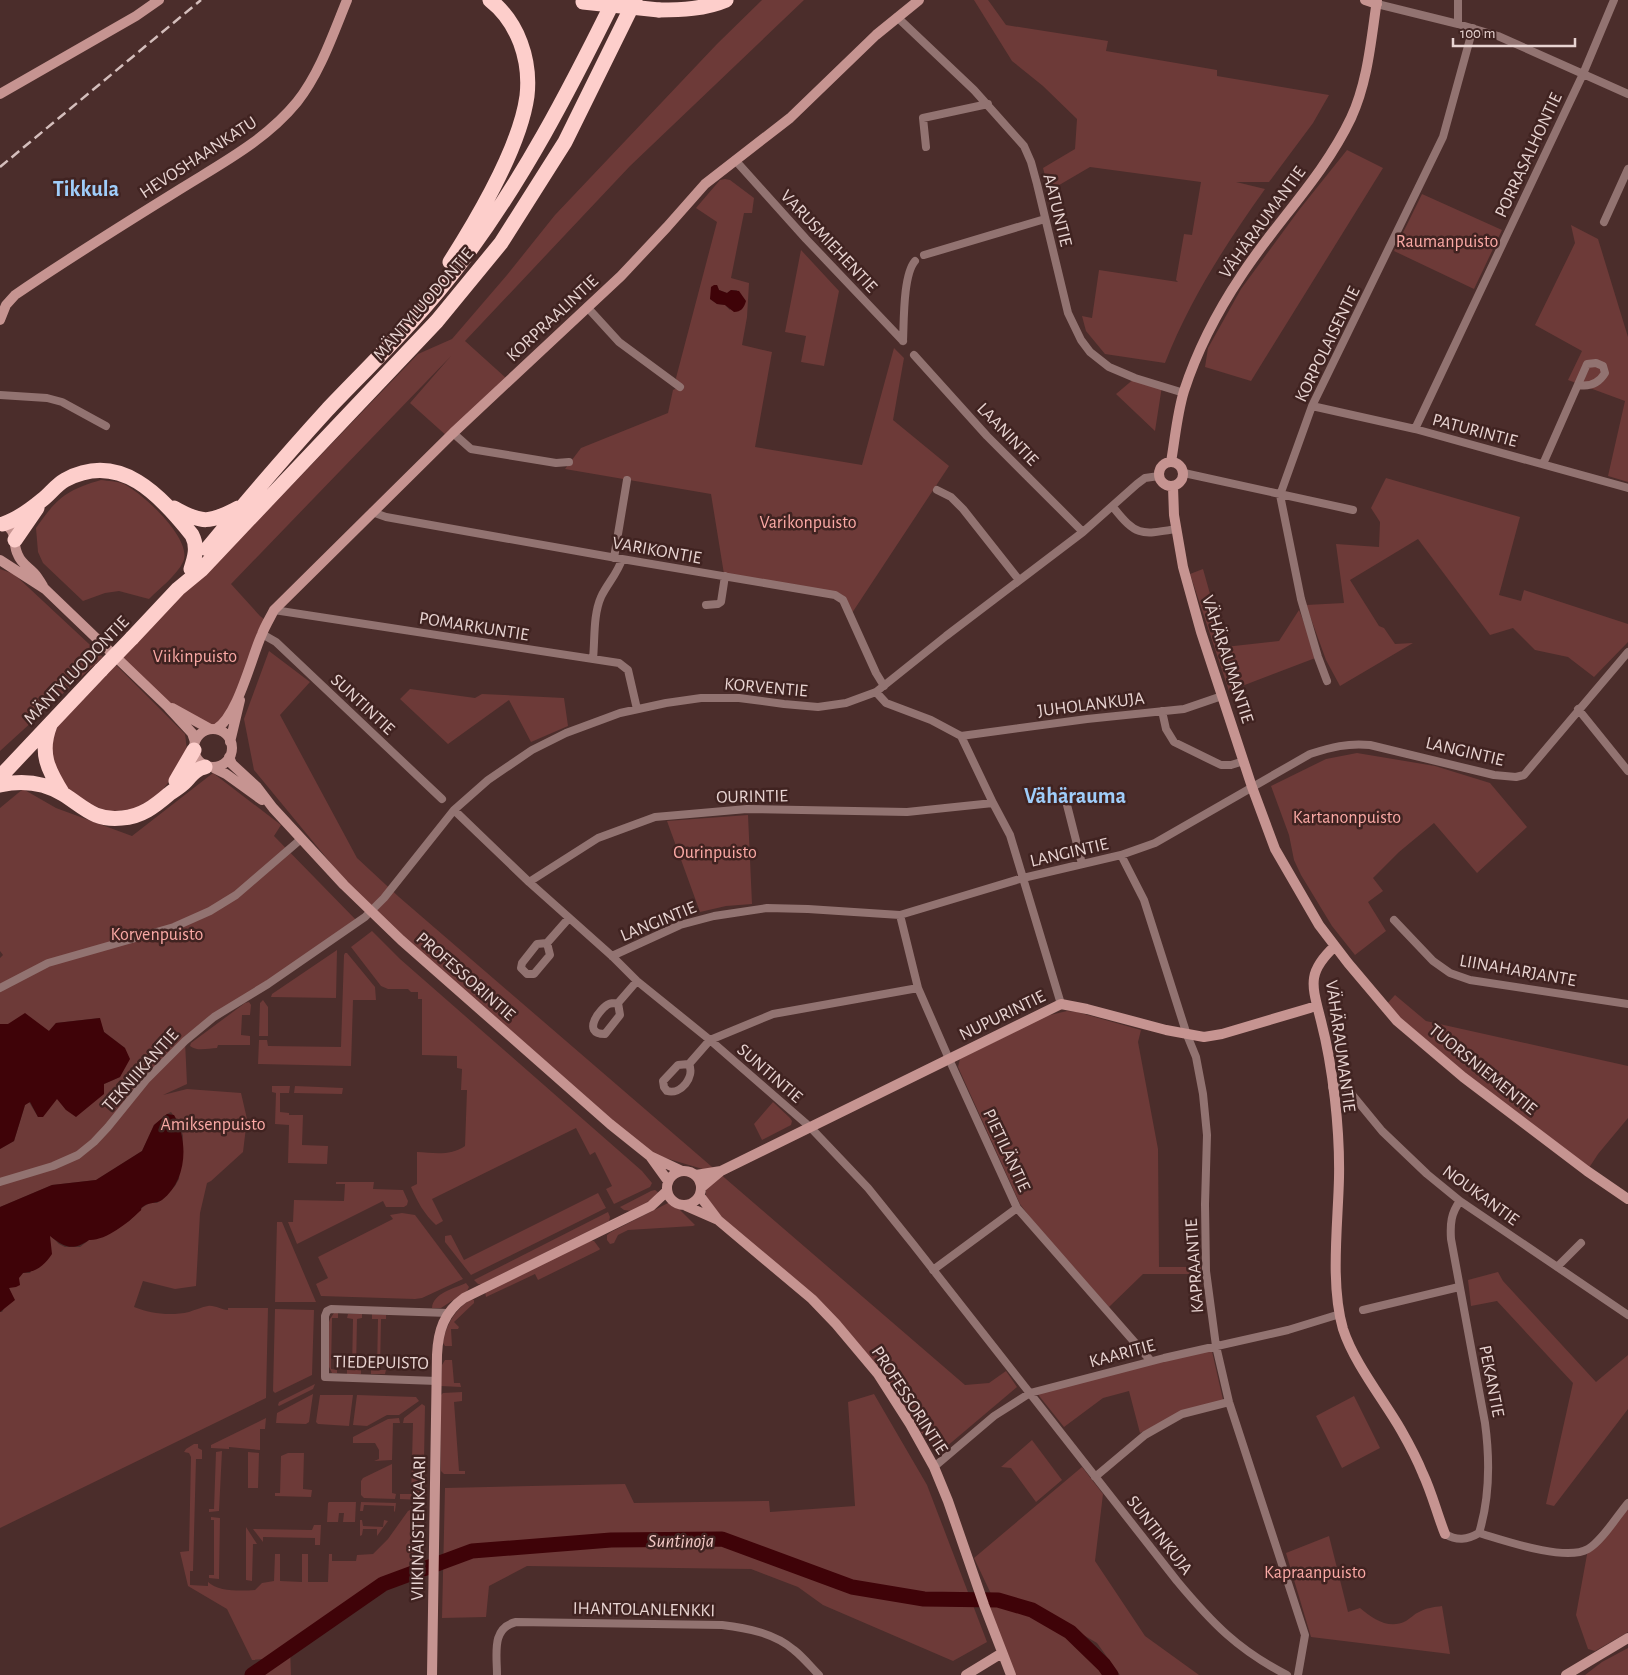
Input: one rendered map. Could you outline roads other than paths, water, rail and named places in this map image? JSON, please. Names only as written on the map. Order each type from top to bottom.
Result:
[{"type":"highway","name":"MÄNTYLUODONTIE","points":[[178,589],[191,569],[244,505],[328,410],[429,302],[462,260],[504,202],[540,142],[614,0]]},
{"type":"highway","name":"MÄNTYLUODONTIE","points":[[0,776],[178,589],[200,570],[437,321],[501,242],[565,142],[635,0]]},
{"type":"highway","points":[[579,1],[659,10],[680,10],[726,0]]},
{"type":"highway","points":[[429,302],[431,292],[488,198],[520,124],[527,96],[525,54],[520,40],[510,22],[493,2]]},
{"type":"highway","points":[[2,524],[20,517],[65,480],[91,472],[106,471],[131,477],[143,484],[183,524],[195,542],[196,550],[191,569]]},
{"type":"highway","points":[[15,542],[42,500]]},
{"type":"highway","points":[[162,501],[187,515],[206,520],[222,517],[244,505]]},
{"type":"highway","points":[[51,721],[46,735],[45,758],[48,769],[62,794]]},
{"type":"highway","points":[[170,793],[194,746]]},
{"type":"highway","points":[[0,785],[28,782],[38,784],[62,794],[85,810],[98,816],[122,818],[147,811],[184,784],[198,769],[209,767]]},
{"type":"main road","points":[[0,94],[136,16],[159,0]]},
{"type":"main road","name":"HEVOSHAANKATU","points":[[0,320],[6,305],[15,295],[229,159],[273,128],[307,87],[326,51],[347,0]]},
{"type":"main road","name":"KORPRAALINTIE","points":[[213,729],[222,725],[227,719],[242,687],[262,634],[274,610],[453,433],[621,276],[668,227],[705,184],[790,118],[876,35],[919,0]]},
{"type":"main road","points":[[1365,0],[1377,2]]},
{"type":"main road","name":"VÄHÄRAUMANTIE","points":[[1171,462],[1184,393],[1205,338],[1241,276],[1340,139],[1360,93],[1377,2]]},
{"type":"main road","points":[[1171,462],[1180,466],[1184,473],[1181,482],[1173,487],[1164,484],[1159,476],[1162,466],[1171,462]]},
{"type":"main road","name":"VÄHÄRAUMANTIE","points":[[1173,487],[1176,529],[1189,591],[1252,787],[1275,850],[1319,925],[1335,946],[1318,965],[1313,987],[1325,1035],[1332,1087],[1338,1167],[1336,1271],[1340,1314],[1344,1330],[1354,1352],[1401,1430],[1424,1475],[1445,1534]]},
{"type":"main road","points":[[2,524],[13,533],[17,554],[22,562],[34,573],[45,589]]},
{"type":"main road","points":[[15,542],[9,554],[0,559],[45,589],[168,707],[192,733],[199,762],[209,767],[224,763],[229,757],[230,742],[224,732],[213,729],[168,707]]},
{"type":"main road","name":"KORPRAALINTIE","points":[[230,742],[242,687]]},
{"type":"main road","points":[[194,746],[204,732],[213,729]]},
{"type":"main road","name":"PROFESSORINTIE","points":[[229,757],[232,764],[257,787],[273,808],[344,885],[401,940],[603,1118],[650,1156],[682,1171]]},
{"type":"main road","name":"PROFESSORINTIE","points":[[209,767],[226,774],[273,808]]},
{"type":"main road","name":"TUORSNIEMENTIE","points":[[1335,946],[1405,1027],[1463,1077],[1587,1171],[1628,1199]]},
{"type":"main road","name":"NUPURINTIE","points":[[696,1175],[721,1171],[1061,1004],[1088,1009],[1187,1035],[1204,1037],[1222,1034],[1317,1005]]},
{"type":"main road","name":"PROFESSORINTIE","points":[[650,1156],[668,1186]]},
{"type":"main road","points":[[448,1312],[456,1304],[477,1291],[651,1206],[668,1186],[674,1174],[689,1171],[700,1180],[701,1191],[694,1202],[686,1206],[673,1202],[651,1206]]},
{"type":"main road","name":"NUPURINTIE","points":[[701,1191],[721,1171]]},
{"type":"main road","points":[[668,1186],[673,1202]]},
{"type":"main road","name":"PROFESSORINTIE","points":[[701,1191],[718,1220]]},
{"type":"main road","name":"PROFESSORINTIE","points":[[686,1206],[718,1220],[812,1299],[836,1324],[878,1374],[910,1424],[934,1467],[1011,1675]]},
{"type":"main road","name":"TIEDEPUISTO","points":[[437,1381],[438,1341],[440,1330],[448,1312]]},
{"type":"main road","name":"VIIKINÄISTENKAARI","points":[[432,1675],[437,1381]]},
{"type":"main road","points":[[1566,1675],[1628,1638]]},
{"type":"main road","points":[[966,1675],[1002,1653]]},
{"type":"street","points":[[1458,0],[1458,24]]},
{"type":"street","name":"PORRASALHONTIE","points":[[1414,429],[1583,74],[1614,0]]},
{"type":"street","points":[[1377,2],[1473,28],[1512,41],[1628,94]]},
{"type":"street","name":"AATUNTIE","points":[[896,18],[988,104],[1018,138],[1027,152],[1068,313],[1074,328],[1085,346],[1098,360],[1109,368],[1184,393]]},
{"type":"street","name":"KORPOLAISENTIE","points":[[1280,495],[1312,406],[1443,137],[1473,28]]},
{"type":"street","points":[[926,147],[923,118],[988,104]]},
{"type":"street","name":"VARUSMIEHENTIE","points":[[735,160],[806,239],[903,341],[907,279],[910,266],[915,260]]},
{"type":"street","points":[[1604,222],[1628,169]]},
{"type":"street","points":[[924,256],[1045,219]]},
{"type":"street","points":[[587,307],[619,342],[680,387]]},
{"type":"street","name":"LAANINTIE","points":[[914,355],[987,436],[1083,532]]},
{"type":"street","points":[[1543,464],[1578,385]]},
{"type":"street","points":[[0,395],[47,398],[62,402],[106,426]]},
{"type":"street","name":"PATURINTIE","points":[[1312,406],[1414,429],[1628,488]]},
{"type":"street","points":[[453,433],[472,449],[556,463],[569,462]]},
{"type":"street","points":[[1184,473],[1353,510]]},
{"type":"street","name":"KORVENTIE","points":[[371,912],[454,810],[488,780],[532,750],[566,733],[620,713],[701,698],[739,698],[818,707],[846,703],[876,692],[1083,532],[1144,478],[1159,476]]},
{"type":"street","points":[[593,659],[597,610],[601,597],[620,566],[618,559],[627,480]]},
{"type":"street","points":[[937,490],[951,497],[963,509],[1019,580]]},
{"type":"street","points":[[1280,495],[1300,599],[1327,681]]},
{"type":"street","points":[[1113,507],[1125,522],[1137,531],[1151,534],[1176,529]]},
{"type":"street","name":"VARIKONTIE","points":[[372,512],[386,517],[618,559],[834,595],[843,600],[876,674],[884,686]]},
{"type":"street","points":[[706,605],[721,602],[725,576]]},
{"type":"street","name":"POMARKUNTIE","points":[[274,610],[619,663],[628,670],[637,709]]},
{"type":"street","name":"SUNTINTIE","points":[[262,634],[276,642],[442,800]]},
{"type":"street","points":[[1628,652],[1578,709],[1628,771]]},
{"type":"street","points":[[876,692],[886,703],[931,720],[961,736],[1010,835],[1061,1004]]},
{"type":"street","name":"JUHOLANKUJA","points":[[961,736],[1087,719],[1184,709],[1222,696]]},
{"type":"street","name":"LANGINTIE","points":[[612,956],[680,925],[714,916],[767,908],[900,916],[1023,878],[1121,855],[1155,843],[1310,754],[1332,747],[1351,744],[1387,749],[1494,775],[1516,777],[1524,775],[1578,709]]},
{"type":"street","points":[[1162,711],[1166,729],[1174,742],[1221,764],[1231,765],[1244,761]]},
{"type":"street","points":[[1066,802],[1082,864]]},
{"type":"street","name":"OURINTIE","points":[[529,882],[598,838],[655,817],[747,809],[907,812],[993,803]]},
{"type":"street","name":"SUNTINTIE","points":[[454,810],[637,981],[710,1040],[810,1127],[868,1188],[1030,1393]]},
{"type":"street","points":[[0,988],[48,963],[174,927],[210,911],[236,894],[301,838]]},
{"type":"street","name":"KAPRAANTIE","points":[[1121,855],[1144,900],[1187,1035],[1196,1057],[1203,1094],[1207,1136],[1206,1271],[1216,1346],[1229,1402],[1305,1635],[1298,1675]]},
{"type":"street","name":"TEKNIIKANTIE","points":[[0,1182],[29,1174],[78,1154],[94,1142],[146,1080],[184,1041],[214,1017],[276,979],[371,912]]},
{"type":"street","name":"PIETILÄNTIE","points":[[900,916],[918,988],[1017,1208],[1151,1361]]},
{"type":"street","points":[[547,944],[569,918]]},
{"type":"street","name":"LIINAHARJANTE","points":[[1394,920],[1433,961],[1450,974],[1470,980],[1628,1004]]},
{"type":"street","points":[[618,1003],[637,981]]},
{"type":"street","points":[[689,1064],[710,1040],[773,1014],[918,988]]},
{"type":"street","name":"NOUKANTIE","points":[[1332,1087],[1345,1086],[1400,1150],[1460,1201],[1628,1315]]},
{"type":"street","name":"PEKANTIE","points":[[1460,1201],[1453,1210],[1450,1225],[1489,1452],[1486,1503],[1479,1533]]},
{"type":"street","points":[[933,1270],[1017,1208]]},
{"type":"street","points":[[1557,1266],[1581,1243]]},
{"type":"street","points":[[1362,1310],[1460,1287]]},
{"type":"street","name":"TIEDEPUISTO","points":[[437,1381],[325,1377],[325,1316],[327,1311],[331,1309],[448,1312]]},
{"type":"street","name":"KAARITIE","points":[[934,1467],[994,1416],[1030,1393],[1151,1361],[1288,1330],[1340,1314]]},
{"type":"street","name":"SUNTINKUJA","points":[[1030,1393],[1212,1623],[1231,1640],[1287,1675]]},
{"type":"street","points":[[1095,1477],[1145,1435],[1182,1414],[1229,1402]]},
{"type":"street","points":[[1445,1534],[1459,1540],[1470,1538],[1479,1533],[1534,1548],[1578,1553],[1588,1549],[1597,1542],[1628,1503]]},
{"type":"street","name":"IHANTOLANLENKKI","points":[[497,1675],[500,1631],[507,1624],[516,1622],[722,1625],[746,1628],[770,1636],[794,1650],[819,1675]]},
{"type":"waterway","name":"Suntinoja","points":[[252,1675],[383,1584],[472,1551],[611,1540],[722,1539],[852,1587],[924,1599],[998,1600],[1032,1610],[1070,1632],[1104,1665],[1111,1675]]},
{"type":"railway","points":[[0,167],[201,0]]},
{"type":"district","name":"Tikkula","points":[[86,188]]},
{"type":"district","name":"Vähärauma","points":[[1075,795]]},
{"type":"park label","name":"Raumanpuisto","points":[[1447,241]]},
{"type":"park label","name":"Varikonpuisto","points":[[808,522]]},
{"type":"park label","name":"Viikinpuisto","points":[[195,656]]},
{"type":"park label","name":"Kartanonpuisto","points":[[1347,817]]},
{"type":"park label","name":"Ourinpuisto","points":[[715,852]]},
{"type":"park label","name":"Korvenpuisto","points":[[157,934]]},
{"type":"park label","name":"Amiksenpuisto","points":[[213,1124]]},
{"type":"park label","name":"Kapraanpuisto","points":[[1315,1572]]}]
